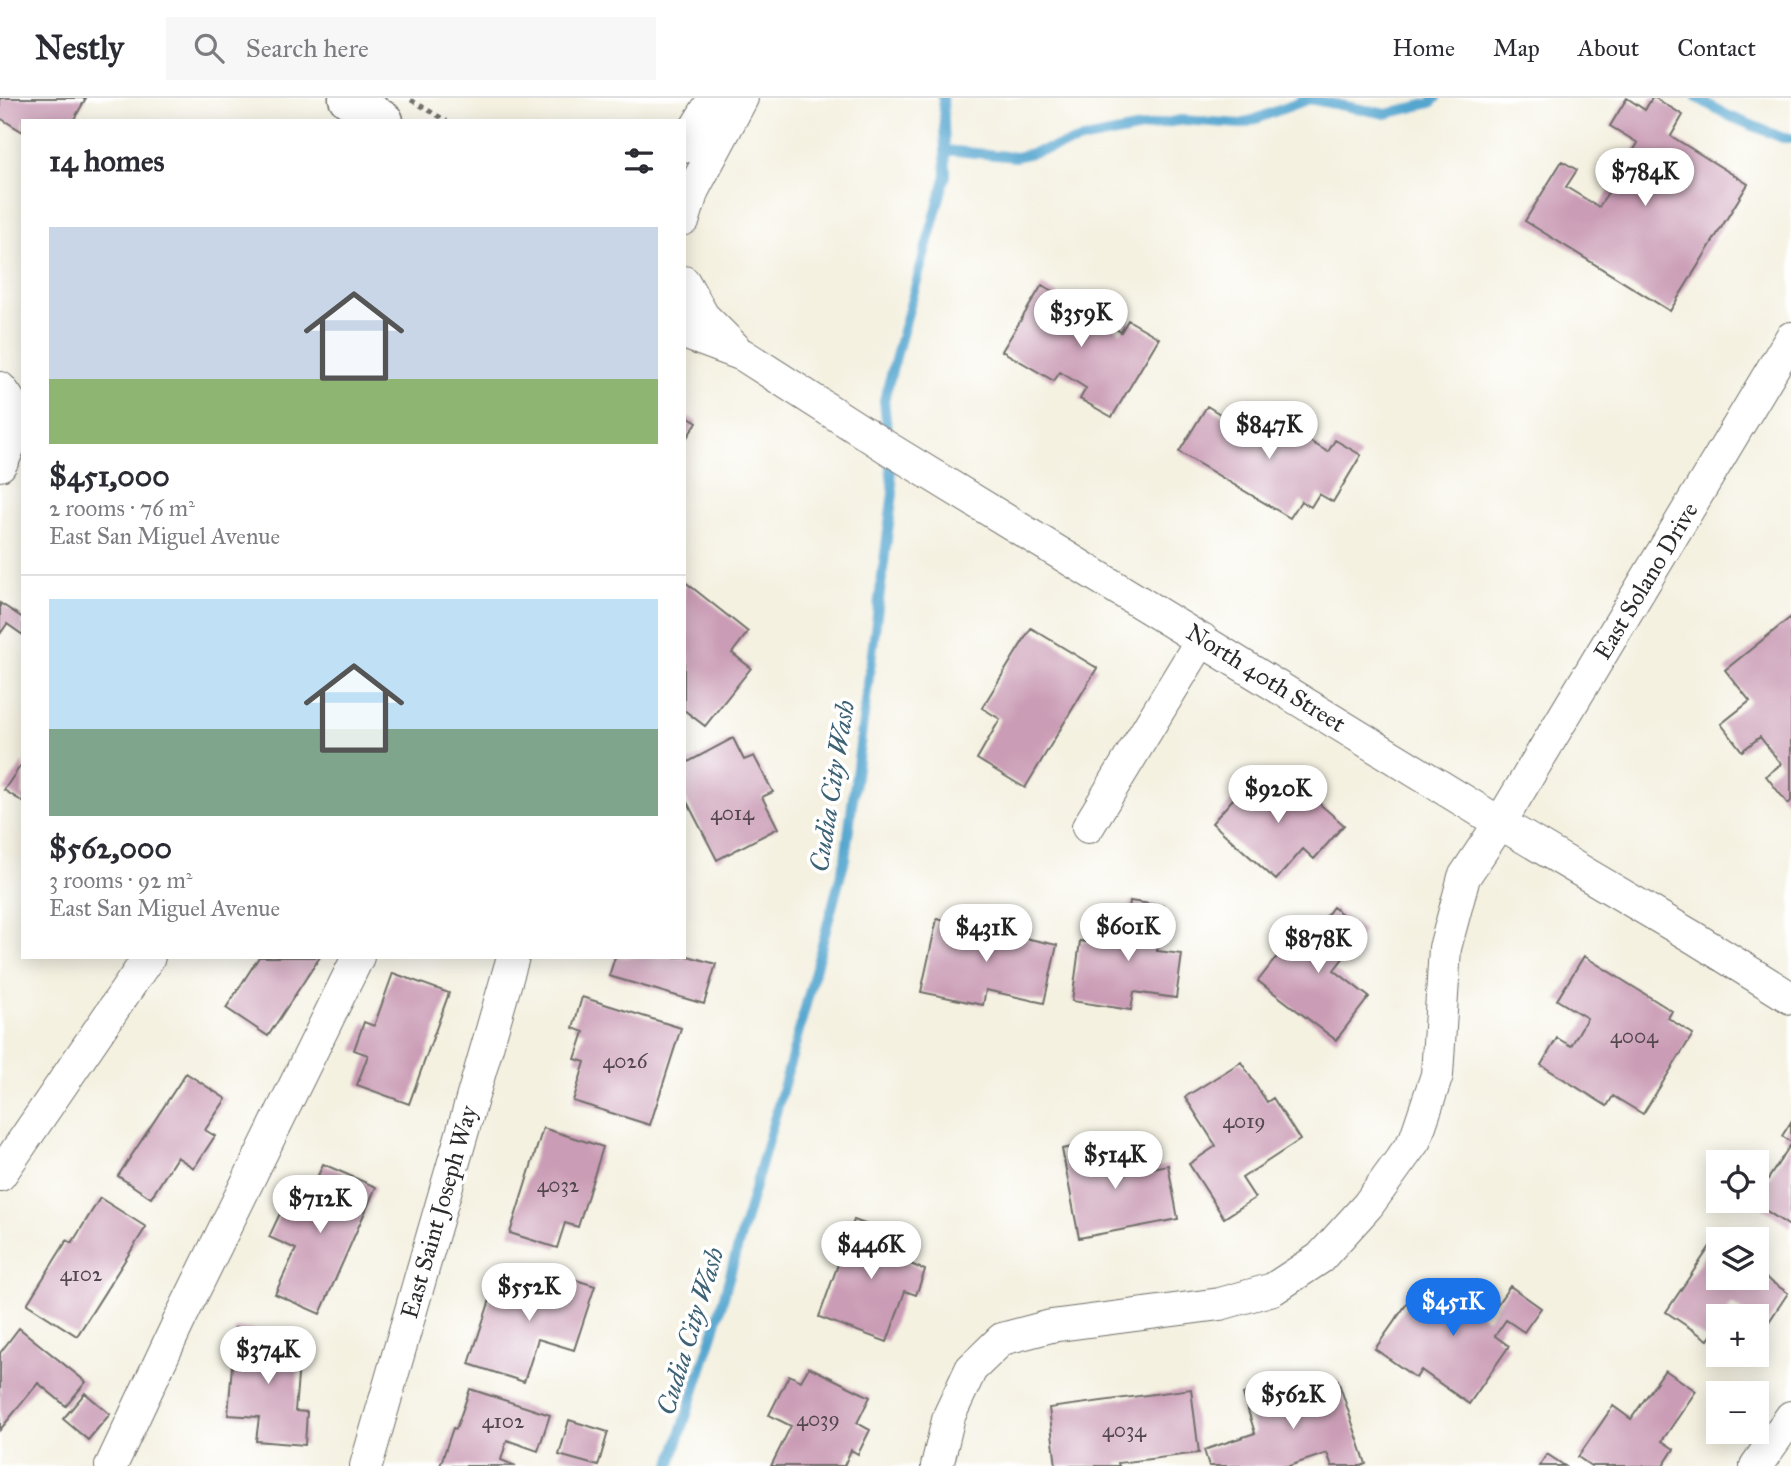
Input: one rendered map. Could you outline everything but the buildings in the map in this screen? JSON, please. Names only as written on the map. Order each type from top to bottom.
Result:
[{"type":"main road","points":[[348,98],[381,119]]},
{"type":"street","points":[[686,144],[714,98]]},
{"type":"street","points":[[686,213],[693,190],[742,98]]},
{"type":"street","name":"North 40th Street","points":[[686,286],[703,316],[743,355],[888,448],[1791,998]]},
{"type":"street","name":"North 40th Street","points":[[686,334],[743,355]]},
{"type":"street","name":"East Solano Drive","points":[[937,1466],[949,1416],[971,1369],[1002,1339],[1051,1326],[1220,1304],[1273,1289],[1320,1258],[1368,1205],[1415,1140],[1437,1075],[1445,948],[1464,877],[1500,823],[1791,338]]},
{"type":"street","points":[[0,388],[9,398],[16,418],[8,453],[0,465]]},
{"type":"street","points":[[1088,827],[1202,639]]},
{"type":"street","points":[[0,1175],[148,959]]},
{"type":"street","points":[[111,1466],[357,959]]},
{"type":"street","name":"East Saint Joseph Way","points":[[366,1466],[512,959]]},
{"type":"street","points":[[1756,1466],[1791,1417]]},
{"type":"path","points":[[408,98],[444,119]]},
{"type":"waterway","name":"Cudia City Wash","points":[[888,440],[884,400],[946,175],[943,98]]},
{"type":"waterway","points":[[945,150],[1016,157],[1090,138],[1181,120],[1242,124],[1309,99],[1386,114],[1431,103],[1436,98]]},
{"type":"waterway","points":[[1697,98],[1729,116],[1783,138],[1791,138]]},
{"type":"waterway","name":"Cudia City Wash","points":[[670,1466],[714,1331],[845,859],[893,493],[889,455]]}]
